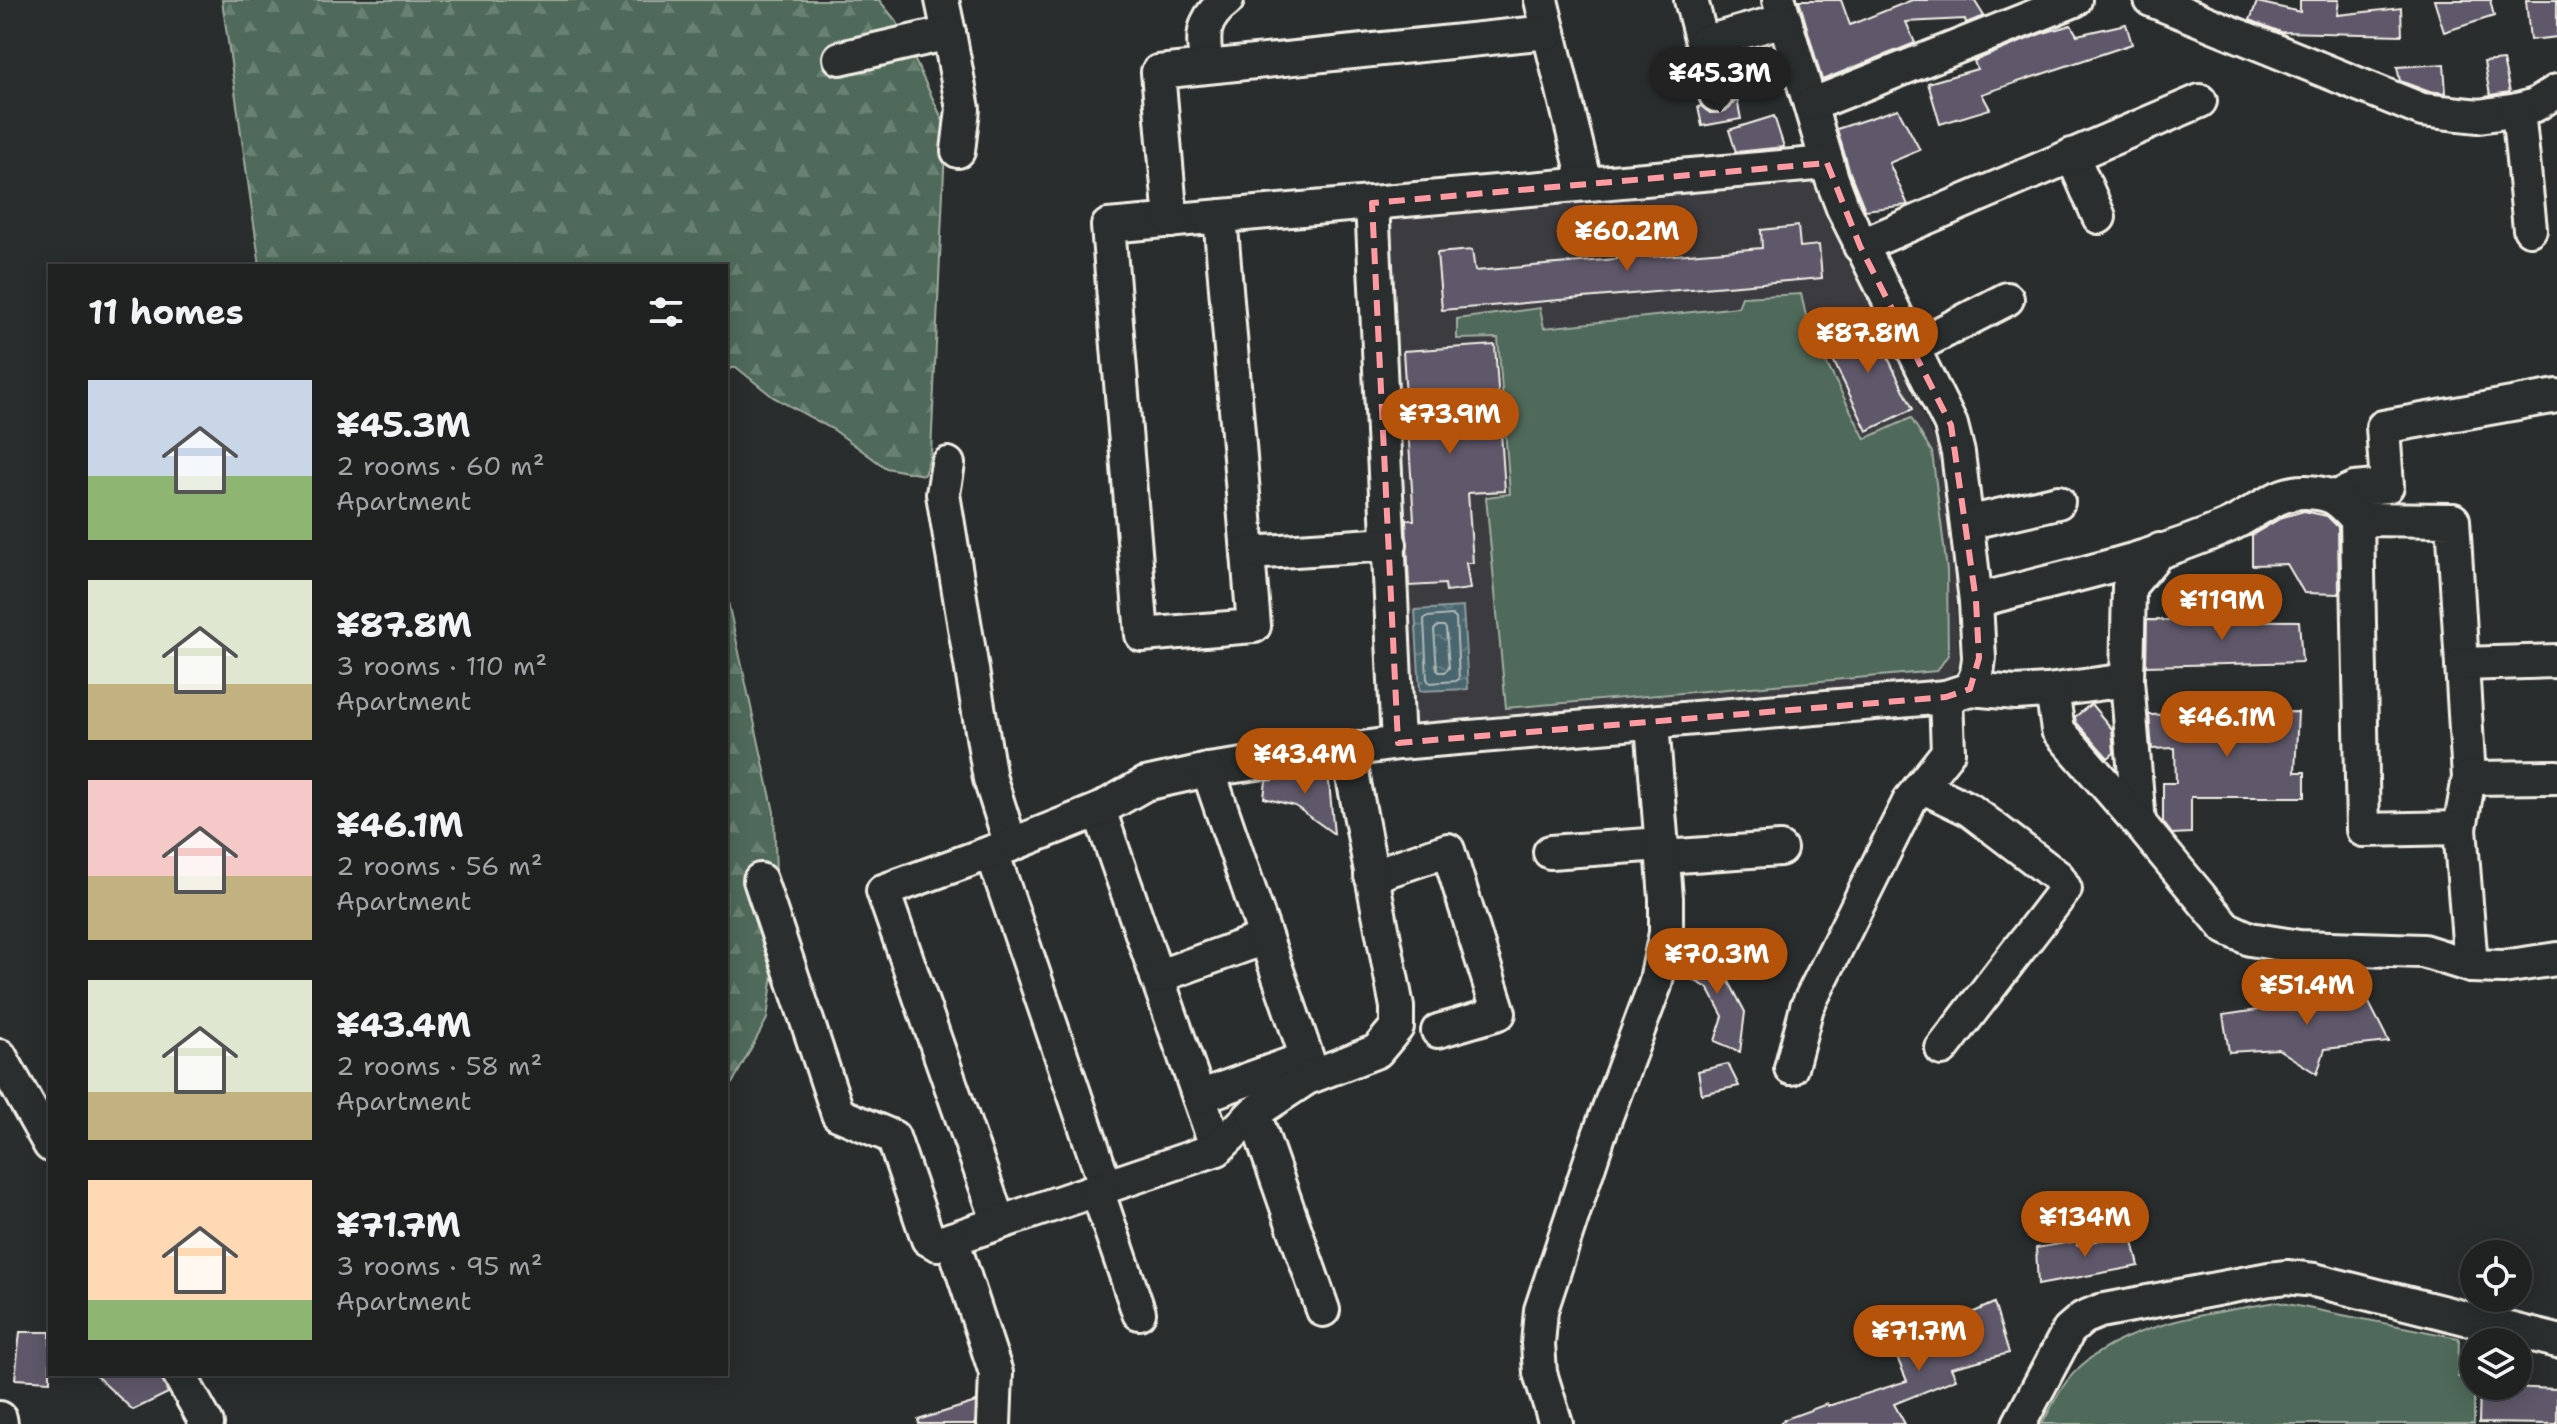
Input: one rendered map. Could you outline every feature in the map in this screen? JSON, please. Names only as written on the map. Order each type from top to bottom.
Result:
[{"type":"street","points":[[942,0],[963,109],[958,151]]},
{"type":"street","points":[[1207,66],[1201,35],[1217,8],[1227,0]]},
{"type":"street","points":[[1541,0],[1586,184]]},
{"type":"street","points":[[1691,0],[1716,95]]},
{"type":"street","points":[[1811,105],[2075,0]]},
{"type":"street","points":[[2151,0],[2422,110],[2479,116],[2535,105],[2557,91]]},
{"type":"street","points":[[1703,43],[1782,10],[1843,208],[1951,425],[1958,453],[1976,601],[1977,674],[1958,693],[1948,752],[1910,800],[1807,1007],[1791,1068]]},
{"type":"street","points":[[1171,221],[1158,72],[1549,32]]},
{"type":"street","points":[[840,58],[949,33]]},
{"type":"street","points":[[1860,246],[2200,101]]},
{"type":"street","points":[[2518,110],[2530,229]]},
{"type":"street","points":[[2072,155],[2099,217]]},
{"type":"street","points":[[1220,216],[1254,626],[1142,635],[1108,226],[1171,221],[1220,216],[1827,163]]},
{"type":"street","points":[[1372,203],[1398,743]]},
{"type":"street","points":[[1912,348],[2007,299]]},
{"type":"street","points":[[2460,828],[2363,830],[2346,508],[2354,489],[2387,486],[2383,427],[2557,396]]},
{"type":"street","points":[[948,464],[943,494],[1001,848],[1139,1313]]},
{"type":"street","points":[[1976,601],[2160,550],[2229,525],[2285,495],[2305,492],[2346,508],[2453,520],[2469,778],[2460,828],[2471,966]]},
{"type":"street","points":[[1967,523],[2058,502]]},
{"type":"street","points":[[1248,553],[1390,544]]},
{"type":"street","points":[[2139,823],[2127,680],[2129,587],[2160,550]]},
{"type":"street","points":[[2462,664],[2557,661]]},
{"type":"street","points":[[999,1223],[883,891],[1099,810],[1145,784],[1208,770],[1398,743],[1652,723],[1958,693],[2047,691],[2127,680]]},
{"type":"street","points":[[2047,691],[2053,697],[2058,730],[2226,928],[2250,939],[2299,947],[2423,951],[2471,966],[2503,967],[2557,959]]},
{"type":"street","points":[[1556,1424],[1540,1373],[1538,1344],[1541,1310],[1599,1135],[1655,985],[1666,933],[1663,851],[1652,723]]},
{"type":"street","points":[[760,880],[838,1114],[893,1137],[928,1239],[937,1244],[1217,1149],[1254,1113],[1307,1078],[1377,1051],[1397,1027],[1397,1007],[1348,751]]},
{"type":"street","points":[[1199,1097],[1307,1058],[1208,770]]},
{"type":"street","points":[[2469,778],[2557,777]]},
{"type":"street","points":[[1921,786],[1970,810],[2058,877],[2065,889],[1942,1049]]},
{"type":"street","points":[[1099,810],[1217,1149]]},
{"type":"street","points":[[1550,852],[1780,849]]},
{"type":"street","points":[[1371,876],[1448,850],[1499,1013],[1438,1031]]},
{"type":"street","points":[[1157,977],[1265,938]]},
{"type":"street","points":[[0,1056],[48,1141]]},
{"type":"street","points":[[1254,1113],[1323,1310]]},
{"type":"street","points":[[952,1239],[996,1373],[994,1424]]},
{"type":"street","points":[[2019,1424],[2069,1330],[2083,1318],[2100,1311],[2269,1279],[2314,1280],[2557,1341]]},
{"type":"street","points":[[180,1376],[207,1424]]},
{"type":"street","points":[[0,1418],[1,1424]]},
{"type":"highlighted area","points":[[1827,163],[1860,246],[1951,425],[1976,601],[1979,658],[1970,689],[1946,697],[1398,743],[1372,203]]},
{"type":"shaded area","points":[[1813,178],[1822,207],[1939,449],[1953,544],[1959,666],[1945,682],[1406,728],[1382,222],[1400,210]]},
{"type":"green space","points":[[222,0],[879,0],[897,22],[946,127],[931,453],[924,475],[886,468],[834,430],[773,397],[736,367],[728,369],[728,264],[260,264]]},
{"type":"green space","points":[[1801,294],[1809,329],[1865,439],[1911,418],[1932,452],[1947,570],[1948,655],[1937,671],[1506,708],[1486,497],[1510,494],[1498,338],[1457,339],[1457,319],[1540,308],[1544,328],[1738,307],[1742,297]]},
{"type":"green space","points":[[728,602],[774,812],[778,936],[767,1019],[728,1088]]},
{"type":"green space","points":[[2277,1302],[2459,1338],[2460,1400],[2474,1400],[2474,1424],[2042,1424],[2067,1381],[2085,1362],[2108,1347],[2163,1325]]},
{"type":"water","points":[[1463,607],[1468,689],[1420,691],[1415,610]]},
{"type":"building","points":[[1799,0],[1841,0],[1850,25],[1912,0],[1974,0],[1984,16],[1966,23],[1965,19],[1906,22],[1915,43],[1822,80]]},
{"type":"building","points":[[2300,0],[2339,0],[2337,15],[2401,8],[2402,35],[2281,32],[2250,20],[2257,2],[2300,12]]},
{"type":"building","points":[[2434,0],[2490,0],[2494,16],[2444,32]]},
{"type":"building","points":[[2526,0],[2557,0],[2557,37],[2530,40]]},
{"type":"building","points":[[2126,24],[2132,44],[1982,94],[1990,109],[1940,124],[1928,83],[1977,69],[1974,61],[2040,34],[2071,25],[2077,35]]},
{"type":"building","points":[[2503,60],[2510,92],[2490,95],[2484,62]]},
{"type":"building","points":[[2444,64],[2446,93],[2427,91],[2400,81],[2397,67]]},
{"type":"building","points":[[1737,99],[1741,119],[1702,126],[1698,107],[1710,113],[1720,113],[1729,109]]},
{"type":"building","points":[[1898,109],[1920,150],[1889,163],[1908,205],[1865,210],[1837,129]]},
{"type":"building","points":[[1774,116],[1784,147],[1736,152],[1729,130]]},
{"type":"building","points":[[1798,226],[1800,247],[1819,245],[1822,278],[1442,310],[1437,253],[1472,250],[1475,271],[1616,259],[1615,241],[1648,238],[1650,257],[1762,248],[1761,230]]},
{"type":"building","points":[[1869,319],[1913,409],[1867,431],[1824,341]]},
{"type":"building","points":[[1495,345],[1505,491],[1468,493],[1473,563],[1466,563],[1470,589],[1446,592],[1445,584],[1409,586],[1406,520],[1414,520],[1403,351]]},
{"type":"building","points":[[2304,511],[2327,516],[2338,527],[2339,594],[2304,593],[2287,564],[2252,565],[2252,535],[2283,517]]},
{"type":"building","points":[[2147,620],[2299,621],[2302,662],[2146,666]]},
{"type":"building","points":[[2091,704],[2112,729],[2114,753],[2108,758],[2076,722],[2075,717]]},
{"type":"building","points":[[2298,712],[2295,772],[2305,772],[2305,797],[2191,797],[2191,833],[2172,834],[2163,822],[2163,783],[2176,783],[2175,748],[2152,749],[2149,715]]},
{"type":"building","points":[[1328,772],[1334,834],[1295,806],[1264,798],[1266,781]]},
{"type":"building","points":[[1696,947],[1724,972],[1745,1012],[1740,1052],[1715,1041],[1723,1016],[1708,988],[1677,971],[1679,963]]},
{"type":"building","points":[[2360,985],[2389,1042],[2325,1049],[2317,1074],[2278,1049],[2229,1052],[2223,1015],[2271,1008]]},
{"type":"building","points":[[1728,1064],[1739,1086],[1702,1094],[1698,1071]]},
{"type":"building","points":[[2131,1233],[2139,1266],[2038,1285],[2036,1248],[2077,1241],[2077,1245]]},
{"type":"building","points":[[1994,1303],[2009,1353],[1951,1368],[1956,1379],[1894,1404],[1905,1424],[1780,1424],[1783,1420],[1827,1404],[1907,1381],[1896,1355],[1949,1341],[1945,1325]]},
{"type":"building","points":[[20,1332],[48,1332],[50,1381],[15,1379]]},
{"type":"building","points":[[96,1376],[161,1376],[168,1393],[133,1410]]},
{"type":"building","points":[[2532,1388],[2557,1389],[2557,1424],[2479,1423],[2480,1400],[2532,1400]]},
{"type":"building","points":[[976,1402],[975,1424],[919,1424],[918,1420]]}]
